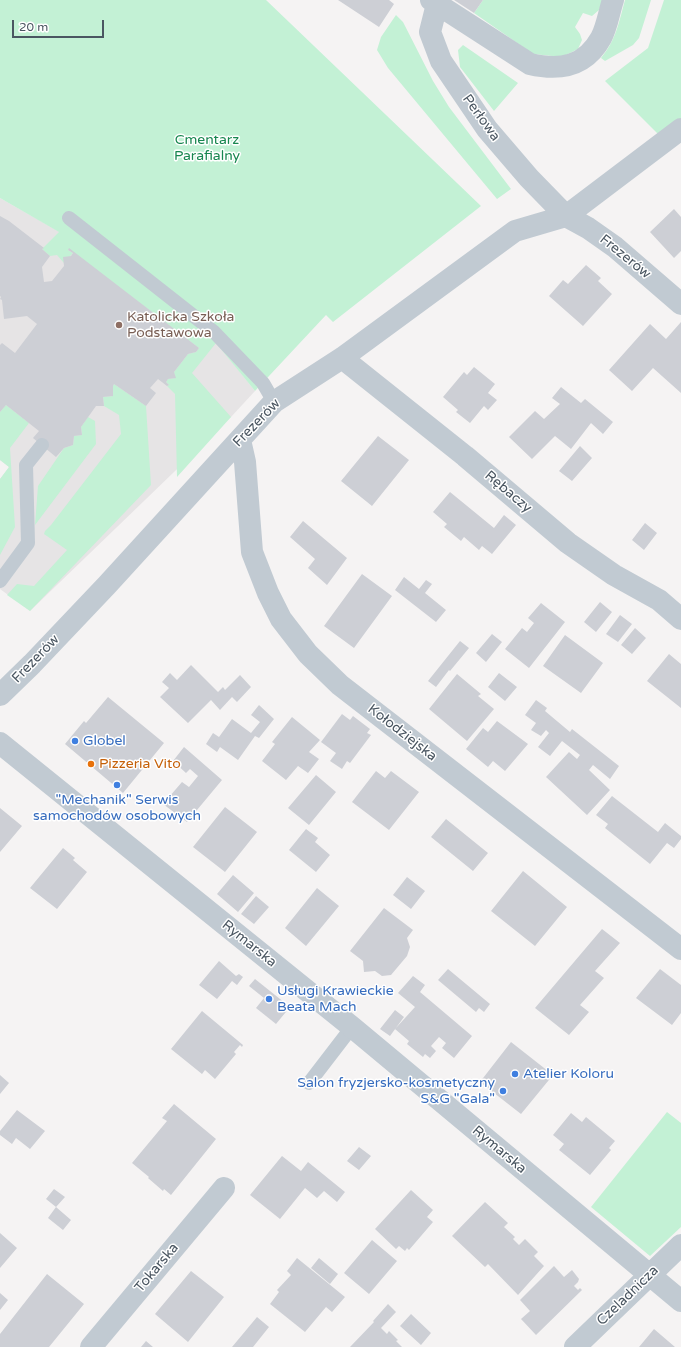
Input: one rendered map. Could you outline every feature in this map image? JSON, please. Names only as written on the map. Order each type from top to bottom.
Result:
[{"type":"street","name":"Perłowa","points":[[566,216],[529,178],[487,129],[441,60],[430,32],[434,2],[530,64],[544,67],[558,67],[576,64],[591,52],[602,37],[613,0]]},
{"type":"street","name":"Frezerów","points":[[0,695],[32,664],[107,585],[274,402],[342,358],[515,231],[566,216],[681,129]]},
{"type":"street","name":"Frezerów","points":[[566,216],[588,228],[615,247],[681,304]]},
{"type":"street","name":"Rębaczy","points":[[342,358],[465,456],[568,543],[614,575],[659,600],[681,619]]},
{"type":"street","name":"Kołodziejska","points":[[240,440],[245,462],[252,552],[268,593],[281,619],[308,654],[340,685],[681,949]]},
{"type":"street","name":"Rymarska","points":[[0,743],[352,1027],[681,1301]]},
{"type":"street","name":"Tokarska","points":[[91,1347],[224,1188]]},
{"type":"street","name":"Czeladnicza","points":[[575,1347],[681,1245]]},
{"type":"lane","points":[[69,218],[214,332],[262,383],[274,402]]},
{"type":"lane","points":[[0,581],[28,543],[26,465],[42,445]]},
{"type":"lane","points":[[308,1084],[352,1027]]},
{"type":"shaded area","points":[[0,198],[60,232],[216,342],[255,391],[231,417],[30,611],[0,589],[0,479],[9,467],[0,460]]},
{"type":"green space","name":"Cmentarz Parafialny","points":[[0,0],[266,0],[481,206],[333,322],[326,315],[255,391],[216,343],[192,373],[231,417],[177,477],[175,394],[167,386],[169,385],[166,382],[168,379],[175,378],[174,372],[188,354],[196,352],[199,348],[69,249],[68,250],[73,253],[64,263],[57,255],[50,256],[42,249],[59,232],[0,198]]},
{"type":"green space","points":[[483,0],[604,0],[599,10],[592,16],[583,13],[575,27],[582,40],[578,49],[562,57],[533,54],[474,13]]},
{"type":"green space","points":[[625,0],[651,0],[639,38],[633,45],[605,61],[601,58],[614,38]]},
{"type":"green space","points":[[664,0],[681,0],[681,120],[661,137],[605,81],[648,48]]},
{"type":"green space","points":[[396,15],[403,22],[433,81],[449,107],[511,189],[497,199],[388,68],[377,50],[381,37]]},
{"type":"green space","points":[[463,45],[518,83],[494,111],[460,67],[458,50]]},
{"type":"green space","points":[[114,384],[146,406],[151,485],[30,611],[7,595],[17,584],[34,586],[67,550],[44,534],[121,434],[119,415],[104,406],[103,397],[113,396]]},
{"type":"green space","points":[[6,405],[29,423],[10,448],[15,527],[0,555],[0,479],[9,467],[0,460],[0,412]]},
{"type":"green space","points":[[88,417],[95,421],[96,444],[35,525],[38,486],[64,448],[73,445],[74,436],[82,435],[81,427]]},
{"type":"green space","points":[[667,1112],[681,1123],[681,1227],[650,1256],[591,1207]]},
{"type":"building","points":[[338,0],[389,0],[394,4],[379,27]]},
{"type":"building","points":[[454,0],[483,0],[474,13]]},
{"type":"building","points":[[674,209],[681,217],[681,251],[674,258],[650,232]]},
{"type":"building","points":[[0,216],[9,221],[44,248],[42,249],[50,256],[42,267],[44,282],[52,281],[64,266],[63,257],[71,256],[73,253],[68,250],[69,248],[199,348],[196,352],[188,354],[174,372],[176,378],[168,379],[166,382],[169,385],[167,386],[158,379],[150,388],[156,393],[146,406],[114,384],[113,396],[103,397],[104,406],[96,406],[81,427],[82,435],[74,436],[73,445],[64,448],[56,457],[33,438],[39,431],[6,405],[0,412],[0,345],[2,343],[15,353],[37,324],[27,316],[4,319],[2,300],[0,299]]},
{"type":"building","points":[[586,265],[601,278],[598,281],[612,294],[583,326],[549,296],[563,280],[568,284]]},
{"type":"building","points":[[681,322],[681,393],[653,368],[632,391],[609,370],[650,324],[666,339]]},
{"type":"building","points":[[474,367],[495,384],[488,393],[497,400],[488,410],[484,406],[470,423],[456,412],[458,410],[443,397],[464,372],[467,375]]},
{"type":"building","points":[[561,387],[581,403],[585,399],[613,422],[603,434],[591,423],[571,449],[555,436],[532,459],[509,437],[535,411],[544,419],[560,404],[552,398]]},
{"type":"building","points":[[378,436],[409,460],[372,506],[341,481]]},
{"type":"building","points":[[580,446],[592,458],[572,481],[559,471]]},
{"type":"building","points":[[450,492],[494,528],[504,515],[516,525],[492,554],[482,546],[479,550],[464,537],[461,541],[444,527],[447,524],[433,512]]},
{"type":"building","points":[[303,521],[347,558],[327,585],[308,568],[315,559],[290,537]]},
{"type":"building","points":[[645,523],[657,533],[644,550],[632,540]]},
{"type":"building","points":[[362,574],[392,596],[354,648],[324,626]]},
{"type":"building","points":[[404,577],[419,589],[426,580],[432,584],[425,593],[446,610],[436,622],[395,590]]},
{"type":"building","points":[[600,602],[612,612],[596,632],[584,622]]},
{"type":"building","points":[[541,603],[565,622],[529,668],[505,649],[522,628],[527,632],[534,623],[528,618]]},
{"type":"building","points":[[620,615],[632,624],[618,642],[606,634]]},
{"type":"building","points":[[635,628],[646,638],[632,654],[621,645]]},
{"type":"building","points":[[492,634],[502,642],[486,662],[476,653]]},
{"type":"building","points":[[565,635],[603,663],[581,693],[543,666]]},
{"type":"building","points":[[460,641],[469,648],[436,687],[428,681]]},
{"type":"building","points":[[669,654],[681,664],[681,708],[647,681]]},
{"type":"building","points":[[191,665],[218,692],[223,687],[225,690],[240,675],[251,687],[237,702],[232,697],[220,710],[211,700],[188,723],[160,697],[169,688],[162,682],[170,673],[177,680]]},
{"type":"building","points":[[499,673],[517,687],[505,701],[488,687]]},
{"type":"building","points":[[457,674],[481,694],[478,696],[494,709],[467,741],[429,709]]},
{"type":"building","points":[[108,697],[164,743],[123,793],[65,744],[84,721],[86,723]]},
{"type":"building","points":[[536,700],[547,708],[545,711],[570,732],[572,729],[619,766],[610,779],[593,765],[589,770],[610,790],[587,815],[546,777],[569,752],[577,759],[580,755],[562,741],[550,756],[538,747],[549,733],[546,730],[541,736],[531,730],[536,723],[525,715]]},
{"type":"building","points":[[259,705],[274,719],[259,738],[255,736],[238,760],[220,747],[217,752],[206,744],[213,733],[219,737],[232,719],[251,733],[260,722],[251,715]]},
{"type":"building","points":[[342,714],[350,720],[353,716],[370,729],[367,733],[371,735],[350,763],[347,761],[342,769],[330,761],[336,753],[321,742]]},
{"type":"building","points":[[292,717],[320,740],[309,752],[319,759],[308,773],[298,766],[286,780],[262,761],[275,744],[272,742]]},
{"type":"building","points":[[497,721],[528,744],[505,771],[493,761],[488,767],[466,749],[483,728],[488,732]]},
{"type":"building","points":[[184,747],[222,780],[187,822],[163,804],[182,782],[189,787],[198,776],[190,769],[186,773],[173,761]]},
{"type":"building","points":[[376,771],[385,778],[391,771],[419,792],[389,830],[352,802]]},
{"type":"building","points":[[316,775],[336,792],[309,825],[288,808]]},
{"type":"building","points":[[612,796],[658,832],[665,823],[681,836],[681,839],[674,848],[667,843],[650,864],[605,828],[608,824],[596,815]]},
{"type":"building","points":[[225,807],[257,832],[225,872],[193,847]]},
{"type":"building","points":[[0,808],[22,826],[0,852]]},
{"type":"building","points":[[446,819],[488,853],[473,871],[431,837]]},
{"type":"building","points":[[306,829],[318,838],[315,842],[330,855],[316,872],[289,850]]},
{"type":"building","points":[[63,848],[75,858],[73,860],[87,872],[57,909],[30,888]]},
{"type":"building","points":[[523,871],[567,907],[535,946],[491,911]]},
{"type":"building","points":[[233,875],[254,893],[238,912],[217,894]]},
{"type":"building","points":[[407,877],[425,891],[411,909],[393,895]]},
{"type":"building","points":[[317,888],[339,906],[306,946],[285,928]]},
{"type":"building","points":[[256,896],[269,907],[254,924],[241,914]]},
{"type":"building","points":[[384,908],[413,930],[407,938],[410,947],[407,956],[391,975],[382,976],[375,971],[364,972],[363,961],[350,951]]},
{"type":"building","points":[[602,929],[620,943],[595,971],[604,978],[580,1005],[589,1012],[569,1035],[535,1008]]},
{"type":"building","points":[[219,961],[236,976],[239,974],[243,977],[237,985],[232,981],[217,999],[199,985]]},
{"type":"building","points":[[448,969],[490,1004],[484,1012],[479,1008],[476,1012],[438,980]]},
{"type":"building","points":[[660,969],[681,985],[681,1013],[672,1025],[636,998]]},
{"type":"building","points":[[413,976],[425,985],[420,992],[472,1036],[454,1058],[442,1048],[446,1043],[439,1037],[431,1046],[436,1051],[430,1058],[425,1054],[423,1057],[407,1044],[409,1041],[395,1029],[415,1007],[398,993]]},
{"type":"building","points":[[255,979],[290,1007],[276,1024],[256,1008],[264,998],[249,986]]},
{"type":"building","points":[[395,1010],[404,1017],[390,1036],[380,1029]]},
{"type":"building","points":[[202,1011],[243,1045],[242,1047],[240,1045],[234,1052],[236,1054],[215,1079],[205,1070],[202,1074],[171,1049]]},
{"type":"building","points":[[511,1042],[553,1075],[521,1114],[480,1082]]},
{"type":"building","points":[[0,1075],[9,1083],[0,1094]]},
{"type":"building","points":[[174,1104],[216,1139],[171,1195],[164,1189],[163,1191],[132,1163],[167,1121],[162,1118]]},
{"type":"building","points":[[17,1110],[45,1131],[30,1149],[16,1138],[12,1144],[0,1135],[0,1131]]},
{"type":"building","points":[[571,1113],[582,1122],[586,1117],[615,1141],[609,1148],[611,1150],[590,1175],[559,1150],[564,1144],[553,1135]]},
{"type":"building","points":[[359,1147],[371,1156],[359,1170],[347,1161]]},
{"type":"building","points":[[282,1156],[301,1171],[308,1162],[345,1192],[337,1202],[324,1191],[317,1198],[305,1188],[280,1219],[250,1195]]},
{"type":"building","points":[[54,1189],[65,1197],[56,1207],[46,1199]]},
{"type":"building","points":[[411,1190],[433,1210],[427,1217],[433,1222],[409,1250],[407,1248],[405,1251],[399,1246],[396,1249],[375,1229]]},
{"type":"building","points":[[485,1202],[508,1223],[504,1227],[515,1237],[513,1239],[519,1245],[525,1239],[538,1252],[534,1256],[544,1266],[518,1295],[488,1264],[485,1267],[452,1236]]},
{"type":"building","points":[[56,1207],[71,1220],[63,1230],[48,1218]]},
{"type":"building","points":[[0,1233],[17,1248],[0,1268]]},
{"type":"building","points":[[372,1240],[397,1261],[369,1294],[344,1273]]},
{"type":"building","points":[[297,1258],[345,1297],[332,1312],[326,1307],[305,1332],[270,1304],[279,1292],[277,1290],[291,1275],[287,1271]]},
{"type":"building","points":[[319,1258],[338,1274],[330,1284],[311,1268]]},
{"type":"building","points":[[554,1266],[564,1277],[572,1270],[579,1279],[574,1286],[578,1290],[580,1288],[582,1290],[536,1335],[521,1319],[530,1311],[520,1300]]},
{"type":"building","points":[[191,1271],[224,1297],[188,1342],[155,1314]]},
{"type":"building","points":[[47,1274],[84,1304],[49,1347],[0,1347],[0,1334]]},
{"type":"building","points":[[0,1293],[8,1300],[0,1310]]},
{"type":"building","points":[[388,1304],[396,1312],[381,1328],[387,1334],[389,1331],[398,1340],[396,1341],[402,1347],[350,1347],[374,1322],[373,1321]]},
{"type":"building","points":[[411,1314],[431,1333],[421,1345],[400,1326]]},
{"type":"building","points":[[257,1317],[269,1327],[253,1347],[232,1347]]},
{"type":"building","points":[[654,1329],[675,1347],[639,1347]]},
{"type":"building","points":[[146,1341],[153,1347],[141,1347]]},
{"type":"place","name":"Katolicka Szkoła Podstawowa","points":[[119,325]]},
{"type":"place","name":"Globel","points":[[75,741]]},
{"type":"place","name":"Pizzeria Vito","points":[[91,764]]},
{"type":"place","name":"\"Mechanik\" Serwis samochodów osobowych","points":[[117,785]]},
{"type":"place","name":"Usługi Krawieckie Beata Mach","points":[[269,999]]},
{"type":"place","name":"Atelier Koloru","points":[[515,1074]]},
{"type":"place","name":"Salon fryzjersko-kosmetyczny S&G \"Gala\"","points":[[503,1091]]}]
